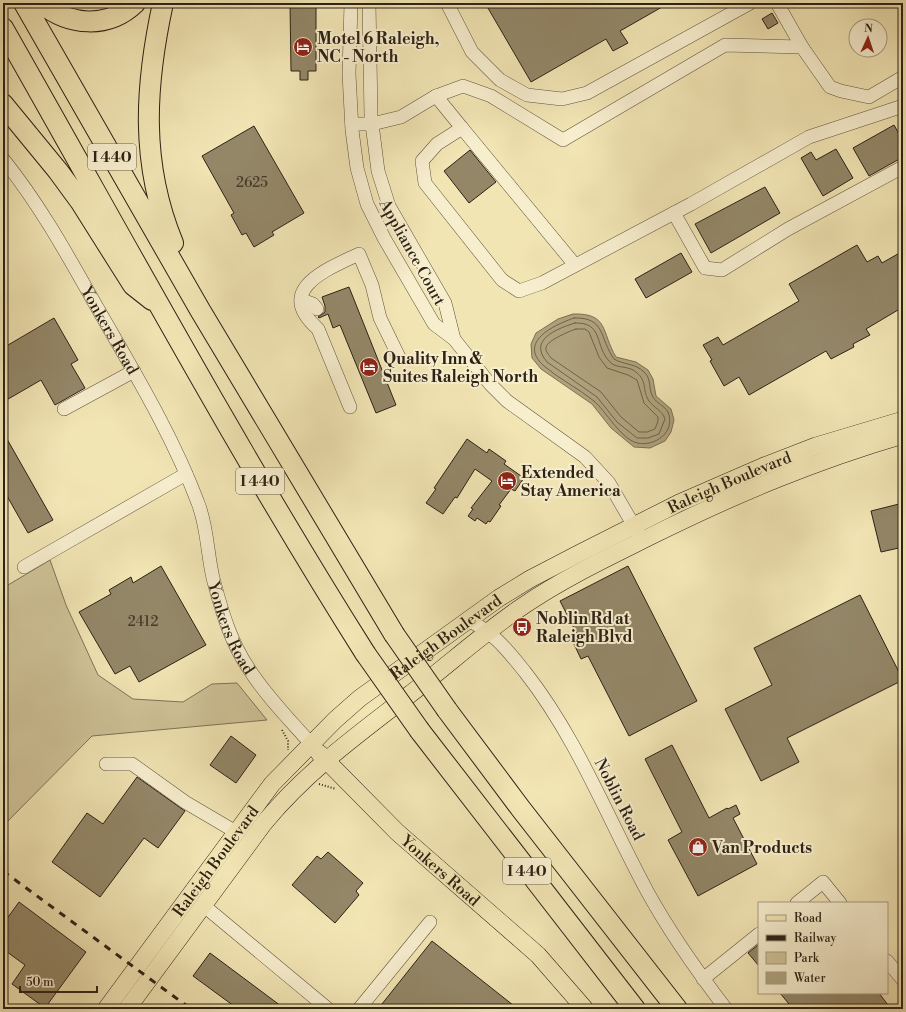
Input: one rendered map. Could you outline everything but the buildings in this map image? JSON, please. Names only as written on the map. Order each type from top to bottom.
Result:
[{"type":"highway","name":"I 440","points":[[24,3],[200,310],[394,634],[447,710],[521,809],[677,1009]]},
{"type":"highway","points":[[41,3],[60,16],[82,21],[108,20],[119,16],[135,3]]},
{"type":"highway","points":[[163,3],[155,40],[149,85],[148,123],[152,170],[164,222],[200,310]]},
{"type":"highway","name":"I 440","points":[[3,28],[306,560],[365,653],[420,731],[635,1009]]},
{"type":"highway","points":[[3,104],[58,171],[80,201],[133,286],[161,307]]},
{"type":"main road","name":"Raleigh Boulevard","points":[[106,1009],[125,1001],[203,905],[279,805],[301,781],[523,606],[713,487],[816,446],[903,420]]},
{"type":"main road","name":"Raleigh Boulevard","points":[[125,1001],[236,832],[272,784],[311,744],[360,698],[467,620],[534,576],[754,487],[850,451],[903,435]]},
{"type":"main road","name":"Yonkers Road","points":[[311,744],[397,832],[538,955],[585,1009]]},
{"type":"street","name":"Appliance Court","points":[[351,3],[349,68],[352,124],[357,168],[367,204],[375,222],[434,324],[454,339],[490,384],[507,401],[585,457],[609,483],[638,533]]},
{"type":"street","name":"Appliance Court","points":[[369,3],[369,79],[372,124],[378,171],[389,206],[445,303],[454,339]]},
{"type":"street","points":[[447,3],[472,52],[500,80],[527,95],[562,99],[587,93],[750,3]]},
{"type":"street","points":[[777,3],[802,47],[830,87],[869,97],[903,77]]},
{"type":"street","points":[[352,124],[372,124],[401,117],[436,96],[463,86],[491,96],[563,140],[725,45],[802,47]]},
{"type":"street","points":[[436,96],[575,265]]},
{"type":"street","points":[[462,128],[437,144],[422,161],[425,182],[502,280],[519,291],[542,283],[674,213],[809,137],[903,106]]},
{"type":"street","name":"Yonkers Road","points":[[3,160],[42,212],[134,371],[186,474],[199,505],[213,580],[231,636],[249,669],[311,744]]},
{"type":"street","points":[[674,213],[705,268],[722,270],[788,229],[903,167]]},
{"type":"street","points":[[318,318],[306,315],[302,308],[302,300],[308,282],[318,275],[359,254],[372,285],[380,318],[399,358]]},
{"type":"street","points":[[302,300],[313,304],[350,407]]},
{"type":"street","points":[[64,409],[134,371]]},
{"type":"street","points":[[24,567],[186,474]]},
{"type":"street","name":"Noblin Road","points":[[467,620],[489,632],[503,645],[540,692],[566,732],[650,896],[684,953],[726,1009]]},
{"type":"street","points":[[106,764],[132,764],[185,802],[236,832]]},
{"type":"street","points":[[798,902],[823,882],[839,902]]},
{"type":"street","points":[[203,905],[321,1007]]},
{"type":"street","points":[[359,1009],[430,922]]},
{"type":"street","points":[[703,979],[758,935]]},
{"type":"street","points":[[888,962],[903,980]]},
{"type":"path","points":[[287,749],[288,741]]},
{"type":"path","points":[[320,785],[326,786]]},
{"type":"green space","points":[[50,560],[66,605],[98,675],[133,699],[183,702],[212,684],[237,683],[267,720],[92,736],[3,826],[3,588]]},
{"type":"water","points":[[573,314],[593,317],[602,326],[616,357],[636,362],[648,370],[653,379],[656,396],[671,409],[674,420],[671,432],[665,441],[650,448],[634,447],[611,428],[592,404],[541,369],[532,358],[531,344],[536,333],[558,319]]},
{"type":"railway","points":[[3,871],[191,1009]]},
{"type":"place","name":"Motel 6 Raleigh, NC - North","points":[[303,47]]},
{"type":"place","name":"Quality Inn & Suites Raleigh North","points":[[369,367]]},
{"type":"place","name":"Extended Stay America","points":[[507,481]]},
{"type":"place","name":"Noblin Rd at Raleigh Blvd","points":[[522,627]]},
{"type":"place","name":"Van Products","points":[[698,847]]}]
